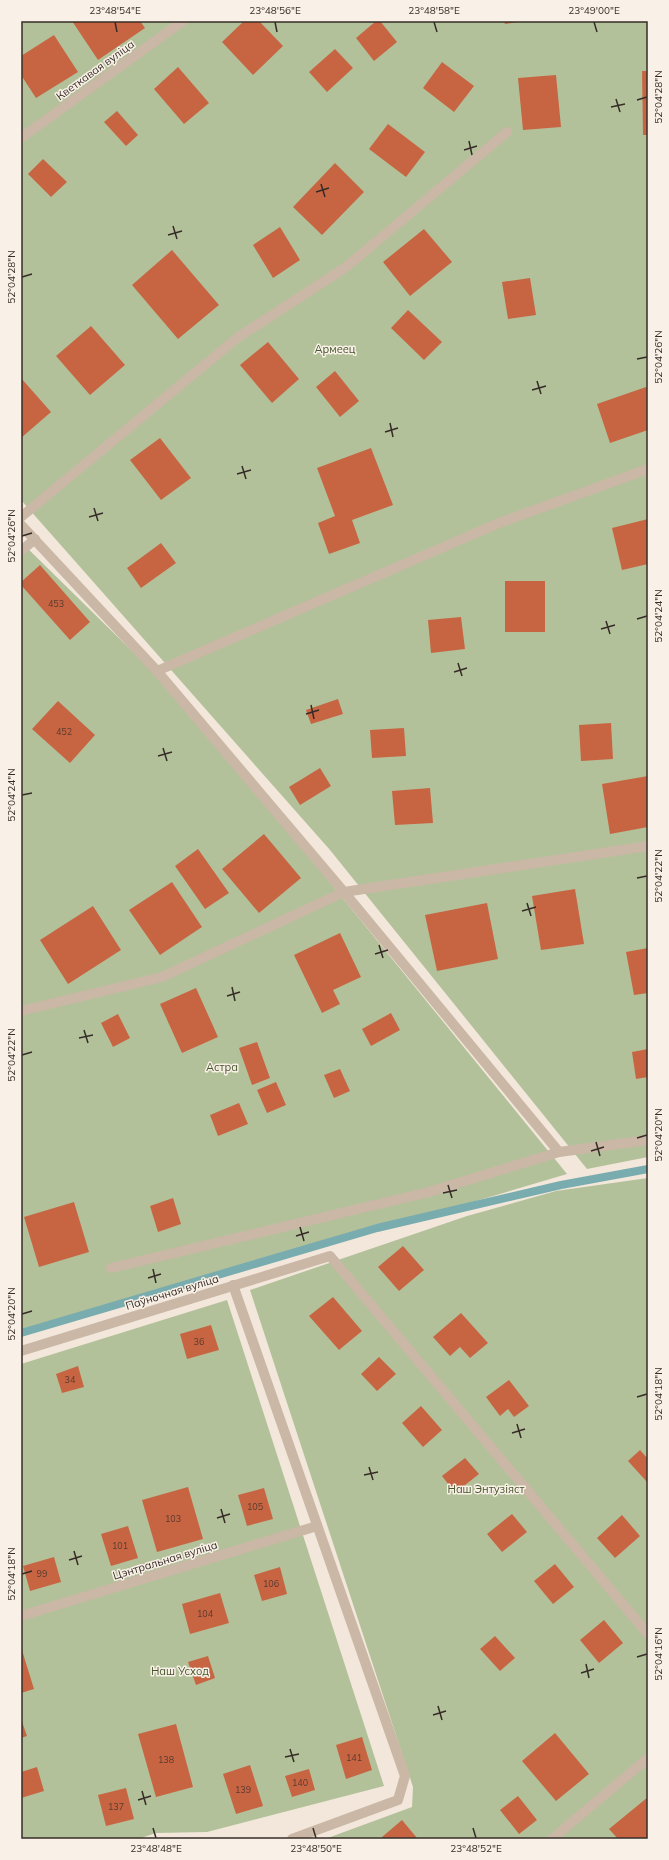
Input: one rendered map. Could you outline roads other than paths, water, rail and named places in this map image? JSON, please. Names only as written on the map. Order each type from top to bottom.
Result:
[{"type":"lane","name":"Кветкавая вуліца","points":[[21,138],[183,21]]},
{"type":"lane","points":[[21,517],[237,338],[346,267],[506,132]]},
{"type":"lane","points":[[157,671],[499,523],[648,469]]},
{"type":"lane","points":[[21,525],[157,671],[344,892],[559,1152]]},
{"type":"lane","points":[[21,551],[34,539]]},
{"type":"lane","points":[[21,1011],[162,977],[344,892],[648,846]]},
{"type":"lane","points":[[111,1268],[429,1192],[559,1152],[648,1140]]},
{"type":"lane","name":"Паўночная вуліца","points":[[21,1351],[330,1256],[648,1634]]},
{"type":"lane","points":[[233,1286],[405,1776],[398,1800],[292,1839]]},
{"type":"lane","name":"Цэнтральная вуліца","points":[[21,1616],[317,1526]]},
{"type":"lane","points":[[552,1839],[648,1758]]},
{"type":"waterway","points":[[21,1333],[377,1228],[561,1185],[648,1169]]},
{"type":"park label","name":"Армеец","points":[[335,349]]},
{"type":"park label","name":"Астра","points":[[222,1067]]},
{"type":"park label","name":"Наш Энтузіяст","points":[[486,1489]]},
{"type":"park label","name":"Наш Усход","points":[[180,1671]]}]
